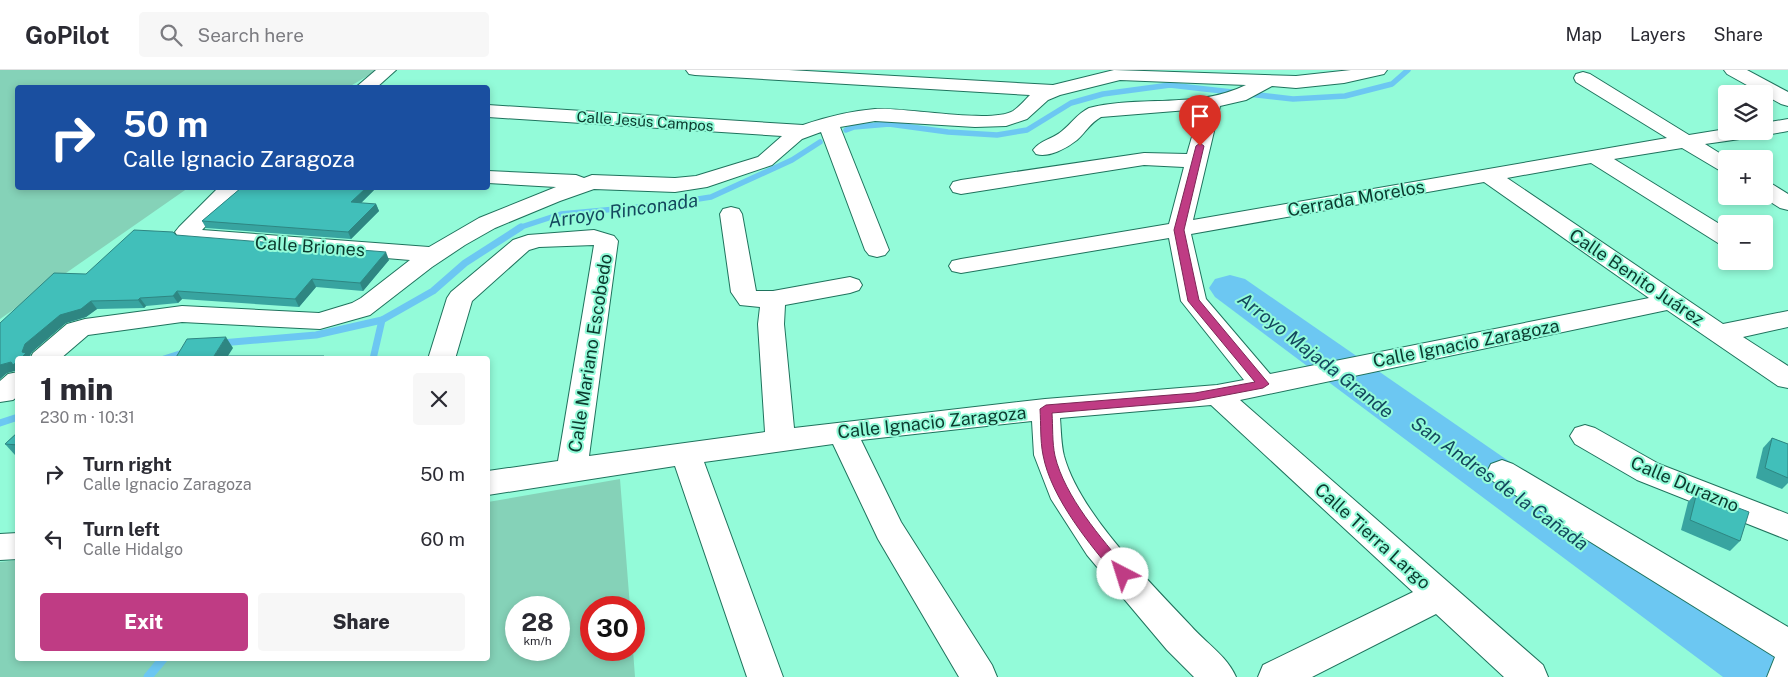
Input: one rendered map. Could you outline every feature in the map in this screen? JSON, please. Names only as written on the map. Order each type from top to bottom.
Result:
[{"type":"street","points":[[368,85],[387,70]]},
{"type":"street","points":[[696,70],[1053,91]]},
{"type":"street","points":[[490,177],[586,182],[603,181],[675,186],[699,182],[765,161],[784,143],[802,131],[828,123],[876,115],[1000,121],[1020,115],[1041,96],[1053,91],[1130,72],[1316,81],[1344,78],[1378,70]]},
{"type":"street","points":[[1740,71],[1788,100]]},
{"type":"street","points":[[1583,78],[1718,161]]},
{"type":"street","points":[[1044,150],[1069,136],[1085,118],[1096,112],[1211,102],[1239,96],[1270,80]]},
{"type":"street","points":[[1211,102],[1179,230],[1194,301],[1263,384]]},
{"type":"street","name":"Calle Jesús Campos","points":[[490,111],[802,131]]},
{"type":"street","points":[[828,123],[877,250]]},
{"type":"street","points":[[1773,128],[1788,125]]},
{"type":"street","name":"Cerrada Morelos","points":[[961,266],[1179,230],[1487,174],[1718,136]]},
{"type":"street","points":[[1594,156],[1718,233]]},
{"type":"street","points":[[960,186],[1144,160],[1196,161]]},
{"type":"street","name":"Calle Benito Juárez","points":[[1487,174],[1671,302],[1788,379]]},
{"type":"street","points":[[47,356],[80,328],[112,323],[182,314],[320,320],[361,309],[434,255],[487,223],[586,182]]},
{"type":"street","name":"Calle Briones","points":[[228,190],[187,232],[187,235],[434,255]]},
{"type":"street","points":[[1773,194],[1788,203]]},
{"type":"street","points":[[731,214],[744,292],[749,299],[773,299],[850,285]]},
{"type":"street","name":"Calle Mariano Escobedo","points":[[442,356],[460,298],[520,245],[536,240],[603,238],[607,246],[572,469]]},
{"type":"street","points":[[773,299],[771,324],[780,440]]},
{"type":"street","name":"Calle Ignacio Zaragoza","points":[[490,483],[572,469],[842,432],[1046,409],[1217,394],[1671,302]]},
{"type":"street","points":[[1720,333],[1788,319]]},
{"type":"street","name":"Calle Tierra Largo","points":[[1217,394],[1438,596],[1530,677]]},
{"type":"street","points":[[1046,409],[1049,455],[1062,491],[1099,546],[1180,639],[1218,677]]},
{"type":"street","points":[[842,432],[889,530],[979,677]]},
{"type":"street","name":"Calle Durazno","points":[[1585,436],[1648,472],[1788,527]]},
{"type":"street","points":[[686,453],[765,677]]},
{"type":"street","points":[[1502,472],[1787,664]]},
{"type":"street","points":[[0,547],[15,546]]},
{"type":"street","points":[[1276,677],[1438,596]]},
{"type":"green space","points":[[0,70],[378,70],[352,85],[15,85],[15,190],[185,190],[0,319]]},
{"type":"green space","points":[[620,479],[629,596],[580,596],[580,661],[634,661],[635,677],[0,677],[0,562],[15,560],[15,661],[490,661],[490,502]]},
{"type":"building","points":[[239,190],[364,190],[351,202],[376,204],[348,232],[202,221]]},
{"type":"building","points":[[134,230],[386,252],[360,283],[312,279],[295,299],[177,291],[173,296],[140,298],[138,300],[91,301],[81,309],[60,315],[25,344],[22,352],[26,353],[23,356],[15,356],[15,363],[13,365],[11,362],[0,365],[0,323],[54,273],[86,274]]},
{"type":"building","points":[[226,337],[214,356],[177,356],[187,339]]},
{"type":"building","points":[[15,435],[15,445],[5,444]]},
{"type":"building","points":[[1772,438],[1788,444],[1788,478],[1765,468]]},
{"type":"building","points":[[1697,492],[1749,512],[1740,541],[1690,520]]},
{"type":"waterway","name":"Arroyo Rinconada","points":[[846,130],[854,127],[889,124],[948,132],[997,135],[1027,130],[1071,103],[1103,94],[1170,85],[1293,99],[1345,96],[1392,84],[1408,70]]},
{"type":"waterway","name":"Arroyo Rinconada","points":[[521,227],[561,214],[660,205],[711,197],[792,160],[820,142]]},
{"type":"waterway","name":"Arroyo Rinconada","points":[[382,320],[433,291],[465,263],[521,227]]},
{"type":"waterway","name":"Arroyo Majada Grande","points":[[1230,288],[1411,427]]},
{"type":"waterway","name":"San Andres de la Cañada","points":[[1230,288],[1771,677]]},
{"type":"waterway","name":"Arroyo Rinconada","points":[[221,343],[316,335],[382,320]]},
{"type":"waterway","name":"Arroyo Rinconada","points":[[374,356],[382,320]]},
{"type":"waterway","name":"Arroyo Rinconada","points":[[173,356],[186,352]]},
{"type":"waterway","name":"Arroyo Rinconada","points":[[0,423],[15,418]]},
{"type":"waterway","name":"Arroyo Majada Grande","points":[[1409,426],[1736,677]]},
{"type":"waterway","name":"Arroyo Rinconada","points":[[148,677],[161,661]]},
{"type":"route","points":[[1123,574],[1099,546],[1062,491],[1049,455],[1046,409],[1195,397],[1263,384],[1198,309],[1194,301],[1179,230],[1200,146]]}]
